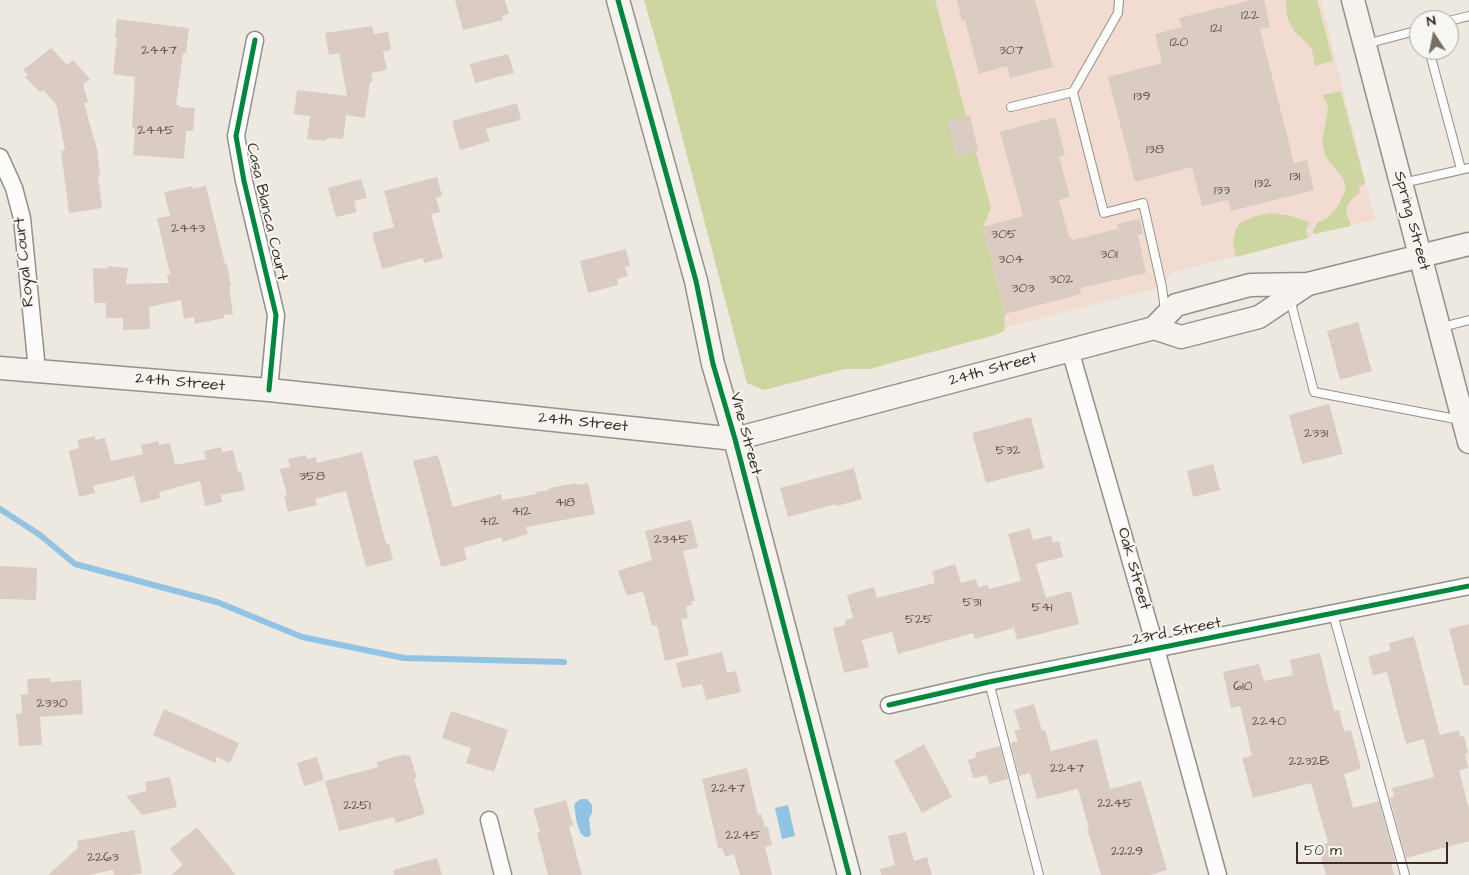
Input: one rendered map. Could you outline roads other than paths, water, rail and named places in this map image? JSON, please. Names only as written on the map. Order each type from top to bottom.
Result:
[{"type":"main road","name":"Vine Street","points":[[618,0],[696,280],[713,364],[735,439],[849,875]]},
{"type":"main road","name":"Spring Street","points":[[1353,0],[1439,328],[1465,418]]},
{"type":"main road","name":"24th Street","points":[[0,368],[269,390],[735,439],[1070,350],[1160,322],[1176,305],[1250,284],[1308,284],[1469,244]]},
{"type":"main road","name":"24th Street","points":[[1160,322],[1182,337],[1259,317],[1308,284]]},
{"type":"street","name":"Casa Blanca Court","points":[[255,40],[236,136],[244,181],[276,315],[269,390]]},
{"type":"street","name":"Royal Court","points":[[0,157],[14,188],[22,218],[37,370]]},
{"type":"street","name":"Oak Street","points":[[1070,350],[1156,649],[1218,875]]},
{"type":"street","name":"23rd Street","points":[[890,705],[989,682],[1469,586]]},
{"type":"street","points":[[489,820],[503,875]]},
{"type":"lane","points":[[1119,0],[1118,13],[1073,92],[1104,213],[1143,204],[1162,287],[1160,322]]},
{"type":"lane","points":[[1364,45],[1409,33]]},
{"type":"lane","points":[[1401,184],[1465,168],[1432,60]]},
{"type":"lane","points":[[1011,107],[1073,92]]},
{"type":"lane","points":[[1289,297],[1314,392],[1465,418]]},
{"type":"lane","points":[[1439,328],[1469,320]]},
{"type":"lane","points":[[1333,614],[1405,875]]},
{"type":"lane","points":[[989,682],[1040,875]]},
{"type":"water","points":[[581,799],[587,799],[592,805],[592,813],[589,819],[591,834],[589,837],[581,834],[577,824],[574,805]]},
{"type":"water","points":[[788,805],[795,836],[782,839],[775,808]]},
{"type":"waterway","points":[[0,509],[40,535],[75,564],[217,602],[302,637],[404,658],[564,662]]}]
